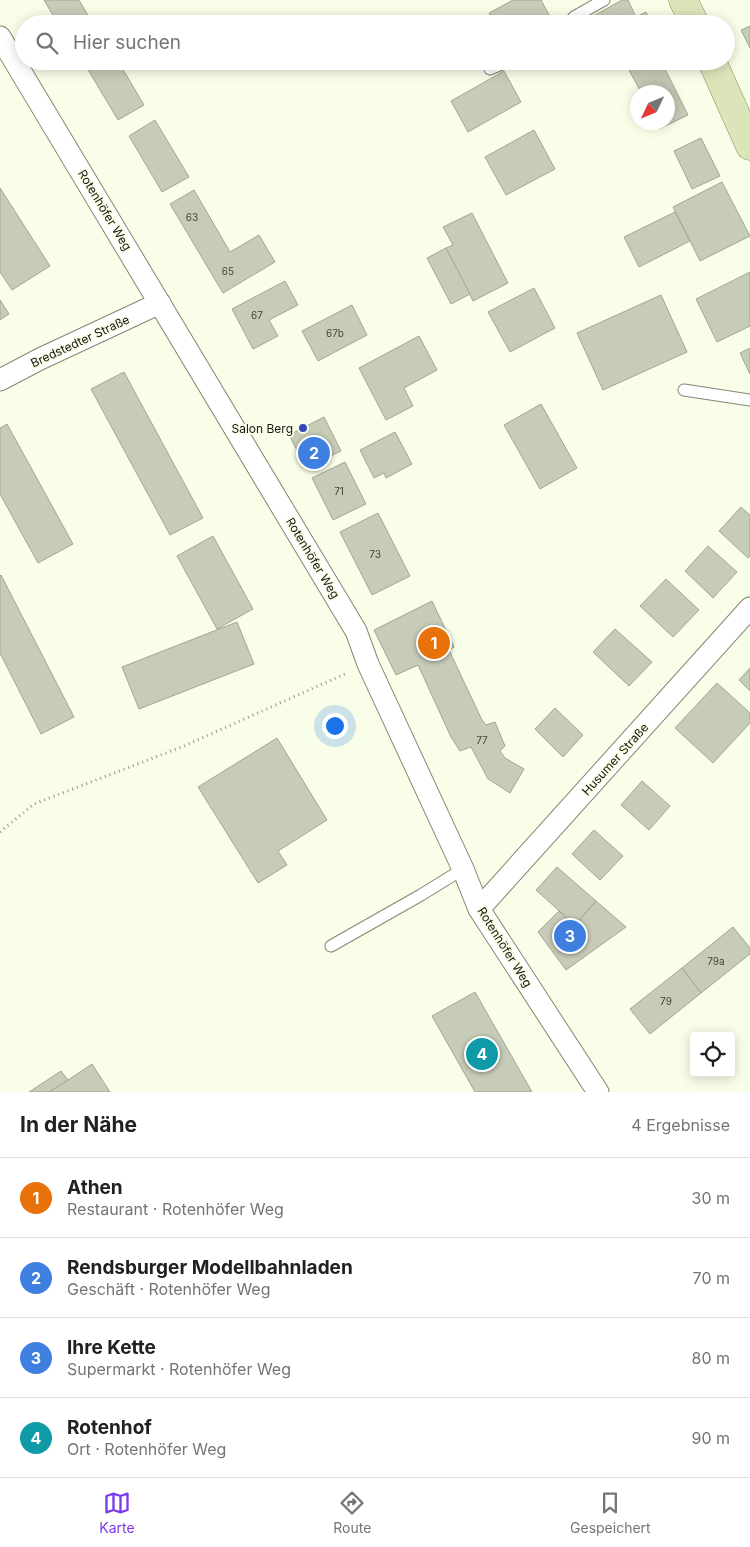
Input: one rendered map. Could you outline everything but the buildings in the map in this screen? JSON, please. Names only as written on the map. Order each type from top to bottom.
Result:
[{"type":"main road","points":[[683,0],[690,15]]},
{"type":"main road","points":[[716,70],[750,146]]},
{"type":"street","name":"Rotenhöfer Weg","points":[[0,37],[15,62]]},
{"type":"street","name":"Rotenhöfer Weg","points":[[20,70],[356,631],[368,664],[463,869],[479,909],[598,1092]]},
{"type":"street","name":"Bredstedter Straße","points":[[0,380],[40,359],[160,303]]},
{"type":"street","name":"Husumer Straße","points":[[479,909],[750,608]]},
{"type":"lane","points":[[578,15],[604,0]]},
{"type":"lane","points":[[684,390],[750,400]]},
{"type":"lane","points":[[331,946],[421,896],[463,869]]},
{"type":"path","points":[[0,832],[34,804],[184,746],[368,664]]},
{"type":"place","name":"Salon Berg","points":[[303,428]]},
{"type":"place","name":"Rendsburger Modellbahnladen","points":[[314,453]]},
{"type":"place","name":"Athen","points":[[434,643]]},
{"type":"place","name":"Ihre Kette","points":[[570,936]]},
{"type":"place","name":"Rotenhof","points":[[482,1054]]}]
